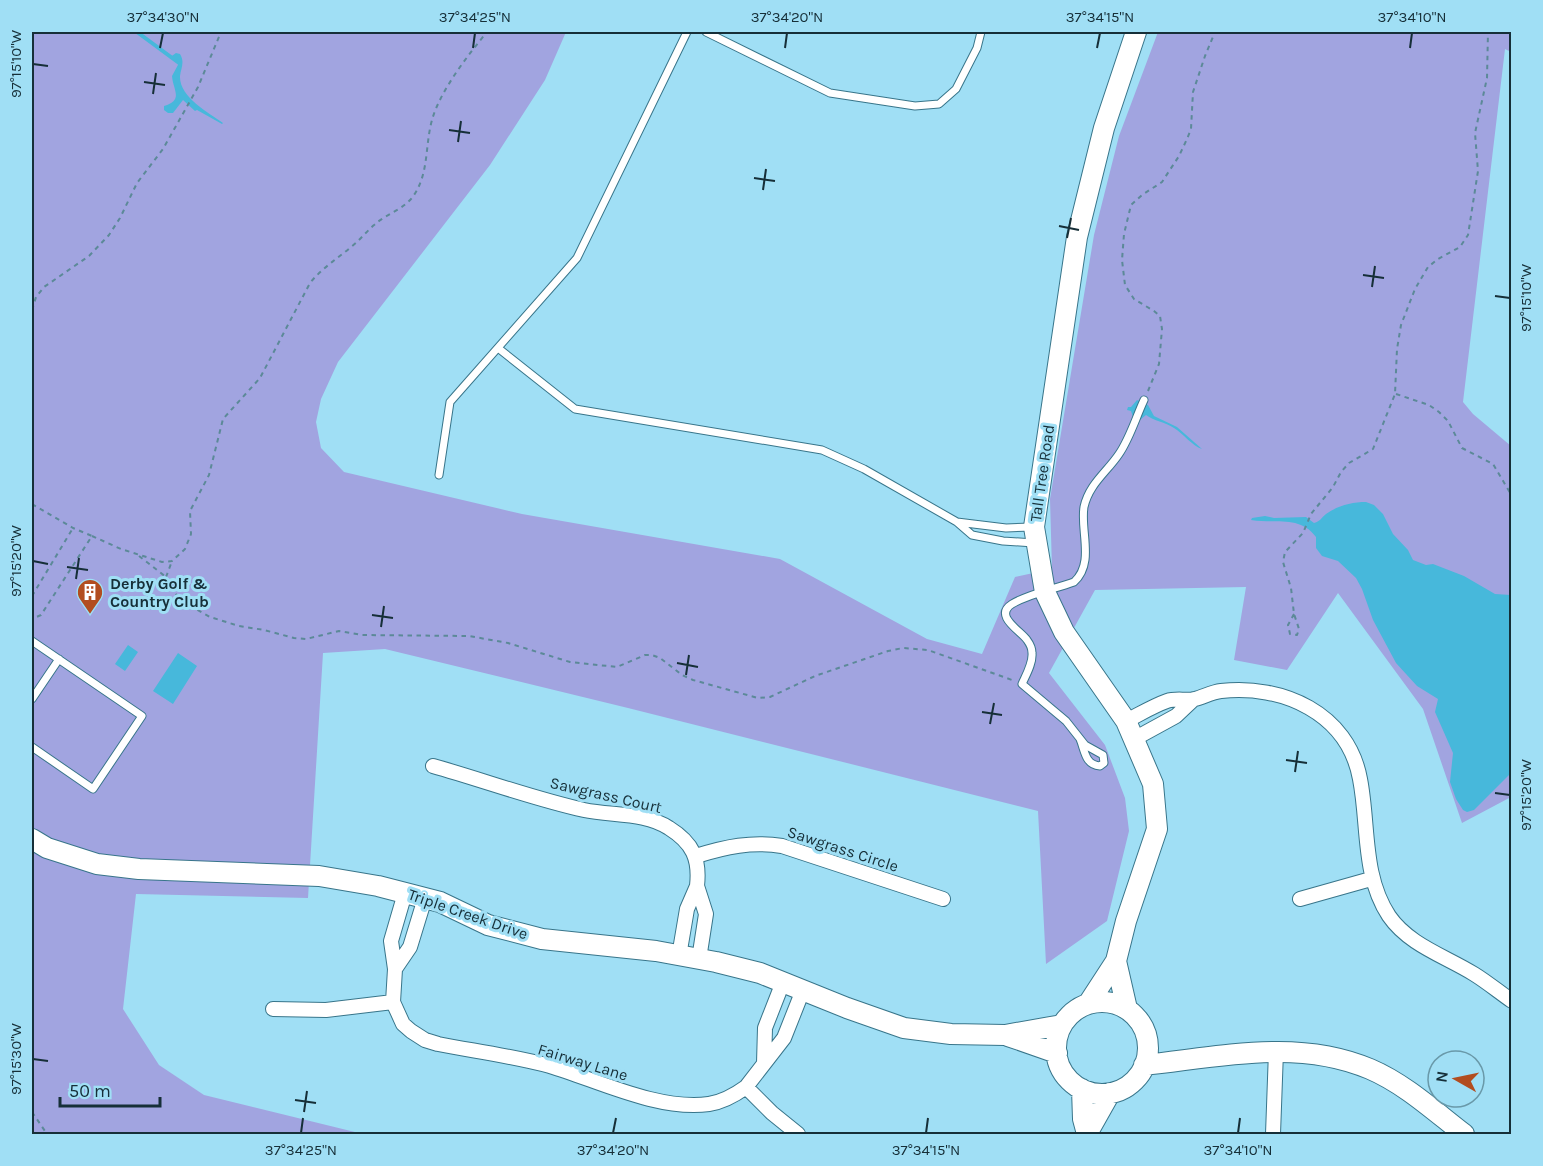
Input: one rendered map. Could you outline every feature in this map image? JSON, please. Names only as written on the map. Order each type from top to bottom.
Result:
[{"type":"street","name":"Tall Tree Road","points":[[1088,1004],[1116,961],[1126,921],[1157,829],[1153,783],[1126,721],[1064,632],[1045,592],[1035,535],[1077,237],[1104,128],[1136,32]]},
{"type":"street","points":[[1126,721],[1169,700],[1194,699],[1219,691],[1255,691],[1275,694],[1308,706],[1333,726],[1348,747],[1360,778],[1371,879],[1380,901],[1402,931],[1411,939],[1473,974],[1512,1000]]},
{"type":"street","points":[[1134,739],[1176,716],[1194,699]]},
{"type":"street","name":"Sawgrass Court","points":[[433,766],[585,811],[650,820],[662,824],[685,841],[696,856]]},
{"type":"street","name":"Triple Creek Drive","points":[[32,839],[47,848],[97,864],[140,869],[319,876],[378,886],[440,902],[488,925],[542,939],[699,959],[760,974],[904,1028],[951,1034],[1005,1035],[1062,1025]]},
{"type":"street","name":"Sawgrass Circle","points":[[696,856],[752,843],[767,843],[943,899]]},
{"type":"street","points":[[679,956],[687,909],[697,886],[696,856]]},
{"type":"street","points":[[1300,899],[1371,879]]},
{"type":"street","points":[[697,886],[706,914],[699,959]]},
{"type":"street","points":[[273,1009],[326,1011],[393,1002],[395,969],[391,942],[405,893]]},
{"type":"street","points":[[395,969],[410,947],[425,898]]},
{"type":"street","name":"Tall Tree Road","points":[[1116,961],[1127,1009]]},
{"type":"street","points":[[764,1063],[765,1028],[783,982]]},
{"type":"street","name":"Fairway Lane","points":[[393,1002],[403,1023],[425,1040],[468,1051],[551,1066],[626,1093],[675,1103],[709,1104],[729,1097],[746,1087],[784,1038],[803,990]]},
{"type":"street","points":[[1111,1003],[1127,1009],[1139,1021],[1146,1037],[1148,1048],[1144,1065],[1131,1083],[1110,1093],[1093,1093],[1082,1089],[1065,1074],[1057,1053],[1057,1042],[1062,1025],[1073,1012],[1088,1004],[1111,1003]]},
{"type":"street","name":"Triple Creek Drive","points":[[1005,1035],[1057,1053]]},
{"type":"street","points":[[1146,1037],[1186,1060]]},
{"type":"street","points":[[1144,1065],[1276,1051],[1308,1052],[1370,1069],[1400,1085],[1464,1134]]},
{"type":"street","points":[[1273,1134],[1276,1051]]},
{"type":"street","points":[[746,1087],[772,1113],[798,1134]]},
{"type":"street","points":[[1082,1089],[1083,1119],[1087,1133]]},
{"type":"street","points":[[1087,1133],[1110,1093]]},
{"type":"lane","points":[[439,475],[450,402],[577,258],[687,32]]},
{"type":"lane","points":[[706,32],[830,93],[915,106],[939,104],[956,89],[977,48],[981,32]]},
{"type":"lane","points":[[498,348],[575,409],[822,450],[864,469],[957,522],[972,535],[993,539],[1035,535]]},
{"type":"lane","points":[[1080,739],[1066,722],[1022,684],[1031,662],[1032,650],[1028,641],[1008,621],[1006,611],[1018,601],[1074,582],[1081,574],[1086,550],[1084,509],[1088,495],[1095,482],[1119,453],[1144,400]]},
{"type":"lane","points":[[957,522],[996,526],[1035,535]]},
{"type":"lane","points":[[993,539],[996,526]]},
{"type":"lane","points":[[32,641],[142,716],[93,789],[32,747]]},
{"type":"lane","points":[[32,699],[58,659]]},
{"type":"path","points":[[32,310],[36,297],[44,286],[89,256],[109,235],[120,219],[132,190],[163,149],[203,78],[221,32]]},
{"type":"path","points":[[166,577],[172,561],[189,542],[190,511],[209,475],[223,419],[260,378],[310,283],[317,274],[360,240],[375,224],[415,194],[423,171],[432,120],[438,105],[449,85],[487,32]]},
{"type":"path","points":[[1144,400],[1159,364],[1162,328],[1160,316],[1134,299],[1125,285],[1122,260],[1124,234],[1131,205],[1162,182],[1187,139],[1191,129],[1193,92],[1215,32]]},
{"type":"path","points":[[1294,614],[1287,625],[1293,636],[1297,635],[1299,629],[1283,562],[1285,552],[1303,533],[1311,514],[1349,464],[1373,449],[1395,394],[1397,349],[1401,325],[1415,289],[1428,267],[1460,247],[1469,229],[1478,171],[1475,133],[1486,78],[1488,32]]},
{"type":"path","points":[[1395,394],[1429,405],[1439,412],[1448,421],[1462,448],[1492,464],[1512,496]]},
{"type":"path","points":[[32,504],[73,528],[92,536],[139,555],[162,562],[172,561]]},
{"type":"path","points":[[32,596],[73,528]]},
{"type":"path","points":[[32,620],[41,615],[92,536]]},
{"type":"path","points":[[139,555],[166,577],[174,593],[210,617],[294,638],[306,639],[339,631],[362,635],[470,636],[508,643],[570,662],[617,667],[645,655],[652,655],[693,680],[758,698],[770,697],[815,676],[903,648],[928,650],[949,656],[1022,684]]},
{"type":"path","points":[[32,1112],[46,1134]]},
{"type":"shaded area","points":[[32,32],[566,32],[545,80],[490,165],[338,362],[321,399],[316,422],[321,448],[344,472],[522,514],[780,559],[927,639],[982,654],[1015,577],[1052,569],[1050,499],[1094,235],[1119,136],[1158,32],[1511,32],[1511,52],[1505,49],[1463,402],[1473,414],[1511,446],[1511,797],[1462,823],[1423,709],[1338,593],[1287,670],[1234,660],[1246,587],[1095,590],[1049,673],[1105,745],[1125,798],[1129,831],[1107,921],[1046,964],[1038,811],[385,649],[323,653],[308,898],[136,894],[123,1009],[159,1065],[204,1095],[363,1134],[32,1134]]},
{"type":"shaded area","points":[[176,53],[180,54],[182,60],[180,76],[184,91],[196,104],[222,124],[195,111],[183,100],[173,113],[164,110],[164,106],[176,98],[172,76],[179,63],[169,58]]},
{"type":"shaded area","points":[[1137,400],[1148,405],[1154,416],[1177,427],[1202,449],[1167,424],[1146,415],[1140,420],[1133,417],[1131,411],[1127,410]]},
{"type":"shaded area","points":[[1366,502],[1374,505],[1383,514],[1393,534],[1408,550],[1413,560],[1426,565],[1433,564],[1464,576],[1495,594],[1511,595],[1511,773],[1474,810],[1467,812],[1463,810],[1450,782],[1453,753],[1435,712],[1438,699],[1417,686],[1396,663],[1373,620],[1356,578],[1338,561],[1322,556],[1316,548],[1316,537],[1310,530],[1295,523],[1251,520],[1265,516],[1306,517],[1314,523],[1330,511],[1350,504]]},
{"type":"shaded area","points":[[128,645],[138,652],[125,671],[115,664]]},
{"type":"shaded area","points":[[178,653],[197,666],[173,704],[153,691]]},
{"type":"waterway","points":[[137,32],[179,63]]},
{"type":"place","name":"Derby Golf & Country Club","points":[[90,615]]}]
